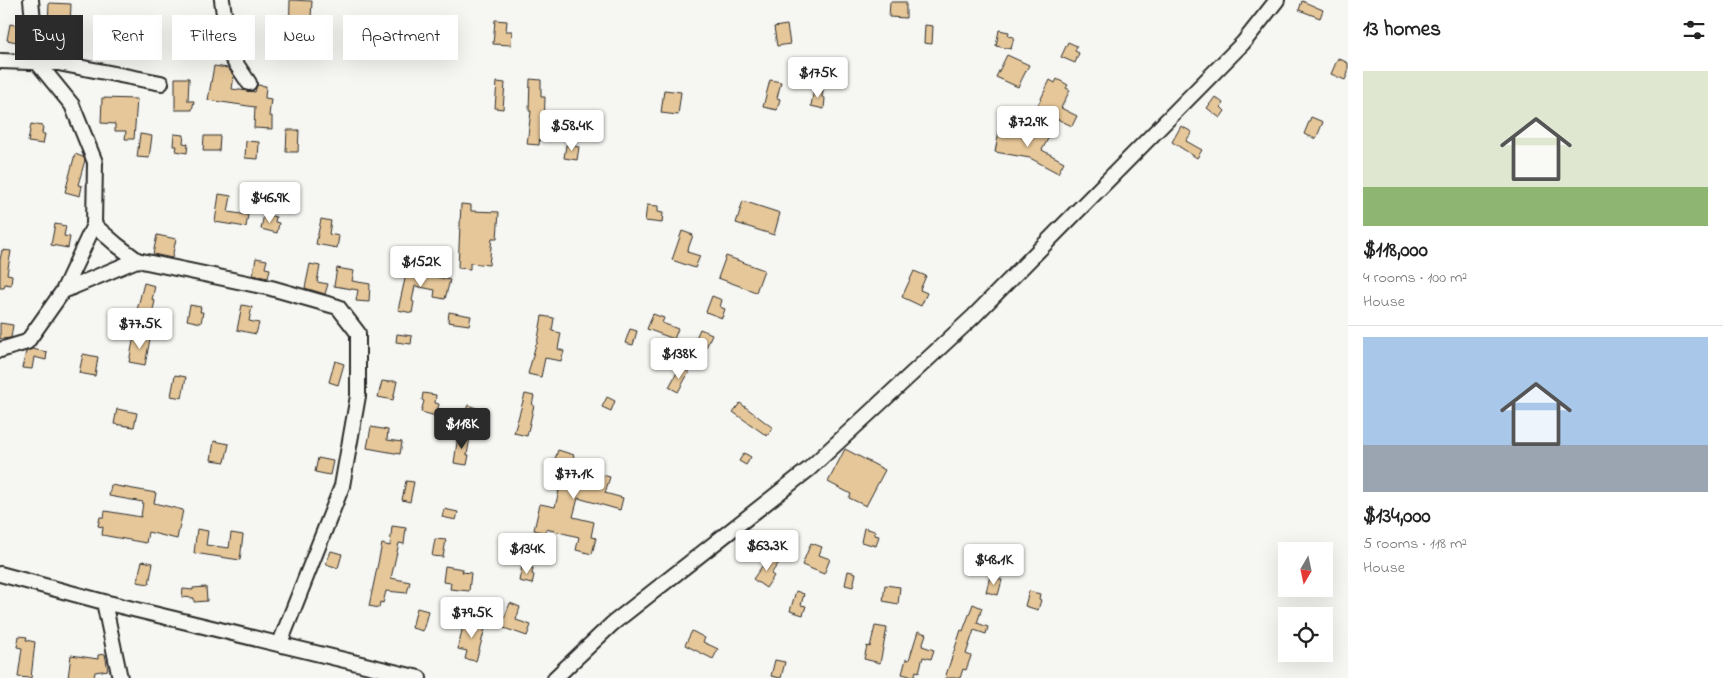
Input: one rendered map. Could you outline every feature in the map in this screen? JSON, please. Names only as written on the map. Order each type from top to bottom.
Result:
[{"type":"street","points":[[0,350],[27,342],[63,291],[94,225],[95,162],[72,105],[38,62],[31,0]]},
{"type":"street","points":[[222,0],[224,14],[220,40],[249,83]]},
{"type":"street","points":[[555,678],[612,624],[809,469],[973,317],[1243,43],[1277,0]]},
{"type":"street","points":[[0,61],[58,63],[161,82]]},
{"type":"street","points":[[94,225],[138,260],[271,288],[338,307],[358,333],[358,396],[342,486],[280,643]]},
{"type":"street","points":[[63,291],[138,260]]},
{"type":"street","points":[[0,574],[104,602],[419,678]]},
{"type":"street","points":[[104,602],[120,678]]},
{"type":"building","points":[[290,0],[312,1],[311,15],[290,15]]},
{"type":"building","points":[[1302,1],[1323,10],[1320,18],[1299,10]]},
{"type":"building","points":[[890,2],[906,2],[906,18],[889,17]]},
{"type":"building","points":[[49,3],[71,4],[70,15],[48,15]]},
{"type":"building","points":[[495,20],[507,21],[506,31],[512,31],[511,45],[493,44]]},
{"type":"building","points":[[10,24],[15,25],[15,42],[7,40]]},
{"type":"building","points":[[787,25],[790,44],[777,46],[774,27]]},
{"type":"building","points":[[925,25],[933,26],[932,44],[924,43]]},
{"type":"building","points":[[999,30],[1009,32],[1008,36],[1014,37],[1011,49],[996,46]]},
{"type":"building","points":[[1068,42],[1077,46],[1075,51],[1079,53],[1075,63],[1061,57]]},
{"type":"building","points":[[1007,55],[1029,65],[1018,87],[996,77]]},
{"type":"building","points":[[1338,58],[1348,63],[1348,73],[1345,80],[1331,74]]},
{"type":"building","points":[[214,66],[228,68],[234,76],[232,89],[255,92],[257,85],[266,86],[265,98],[271,99],[269,116],[272,116],[272,129],[254,128],[255,107],[208,100]]},
{"type":"building","points":[[175,78],[189,78],[188,101],[194,101],[192,110],[175,110]]},
{"type":"building","points":[[530,79],[541,80],[541,97],[545,97],[544,128],[541,128],[539,145],[527,144],[531,111],[529,111]]},
{"type":"building","points":[[1057,79],[1068,85],[1066,88],[1070,90],[1061,108],[1077,116],[1072,126],[1036,109],[1050,80],[1055,83]]},
{"type":"building","points":[[770,80],[781,82],[777,98],[780,99],[777,110],[763,107]]},
{"type":"building","points":[[497,82],[505,83],[503,109],[495,108]]},
{"type":"building","points":[[814,89],[823,90],[822,97],[825,98],[824,109],[811,106]]},
{"type":"building","points":[[664,90],[681,92],[678,115],[661,113]]},
{"type":"building","points":[[1215,97],[1223,103],[1221,107],[1225,111],[1220,118],[1207,108]]},
{"type":"building","points":[[102,98],[137,99],[134,139],[125,139],[126,131],[115,131],[115,124],[101,123]]},
{"type":"building","points":[[1311,117],[1323,122],[1316,139],[1304,134]]},
{"type":"building","points":[[31,124],[43,126],[42,134],[45,134],[43,144],[28,142]]},
{"type":"building","points":[[1181,126],[1192,132],[1186,141],[1202,150],[1197,158],[1172,142]]},
{"type":"building","points":[[287,130],[299,130],[298,152],[286,152]]},
{"type":"building","points":[[1041,130],[1050,135],[1042,150],[1064,162],[1058,173],[1030,158],[995,152],[999,131],[1038,136]]},
{"type":"building","points":[[140,134],[152,136],[149,158],[137,157]]},
{"type":"building","points":[[174,134],[184,135],[183,143],[188,144],[187,153],[176,151],[177,146],[173,146]]},
{"type":"building","points":[[204,136],[220,136],[219,151],[203,151]]},
{"type":"building","points":[[246,141],[259,142],[258,159],[245,158]]},
{"type":"building","points":[[566,145],[579,147],[577,160],[564,158]]},
{"type":"building","points":[[75,154],[83,157],[85,160],[78,185],[82,186],[80,196],[65,192]]},
{"type":"building","points":[[219,194],[231,196],[228,212],[248,215],[246,227],[215,222]]},
{"type":"building","points":[[743,201],[780,213],[774,235],[736,223]]},
{"type":"building","points":[[461,204],[471,205],[471,211],[499,212],[497,238],[492,238],[489,265],[470,263],[470,269],[458,268]]},
{"type":"building","points":[[647,205],[658,206],[658,212],[663,213],[662,223],[645,221]]},
{"type":"building","points":[[264,214],[276,217],[275,222],[279,223],[277,233],[261,229]]},
{"type":"building","points":[[321,219],[331,221],[329,234],[339,236],[337,248],[316,244]]},
{"type":"building","points":[[55,224],[66,226],[64,236],[70,237],[68,248],[51,245]]},
{"type":"building","points":[[682,231],[693,235],[687,252],[700,256],[695,268],[672,260]]},
{"type":"building","points":[[157,235],[176,239],[172,258],[153,254]]},
{"type":"building","points":[[2,250],[11,251],[7,274],[12,275],[11,285],[5,284],[4,288],[0,288],[0,260]]},
{"type":"building","points":[[726,256],[764,270],[756,292],[718,278]]},
{"type":"building","points":[[256,258],[267,260],[265,268],[270,269],[268,278],[253,275]]},
{"type":"building","points":[[310,264],[320,266],[317,282],[328,284],[325,294],[305,288]]},
{"type":"building","points":[[337,268],[354,271],[352,281],[370,284],[369,302],[356,301],[358,290],[334,286]]},
{"type":"building","points":[[407,270],[450,280],[445,299],[434,297],[435,290],[415,286],[412,313],[398,310]]},
{"type":"building","points":[[914,271],[926,276],[920,290],[927,293],[921,306],[902,297]]},
{"type":"building","points":[[144,283],[155,286],[152,300],[155,301],[152,314],[137,310]]},
{"type":"building","points":[[712,296],[722,300],[720,307],[725,309],[722,318],[706,312]]},
{"type":"building","points":[[190,305],[201,307],[200,312],[203,312],[201,323],[187,320]]},
{"type":"building","points":[[242,305],[252,307],[249,321],[259,323],[256,334],[237,330]]},
{"type":"building","points":[[449,312],[471,316],[469,325],[448,322]]},
{"type":"building","points":[[653,314],[664,318],[662,323],[678,329],[674,339],[647,329]]},
{"type":"building","points":[[542,316],[554,318],[552,331],[561,333],[558,349],[564,351],[561,361],[545,358],[541,377],[528,374],[537,344]]},
{"type":"building","points":[[0,323],[13,325],[11,338],[0,339]]},
{"type":"building","points":[[630,329],[637,331],[633,345],[625,343]]},
{"type":"building","points":[[700,329],[712,334],[704,352],[692,347]]},
{"type":"building","points":[[397,334],[412,336],[411,344],[396,342]]},
{"type":"building","points":[[134,336],[150,339],[145,365],[129,362]]},
{"type":"building","points":[[32,349],[47,352],[46,360],[34,357],[32,369],[22,368],[26,352]]},
{"type":"building","points":[[83,354],[98,357],[95,376],[79,373]]},
{"type":"building","points":[[335,361],[344,364],[338,385],[329,382]]},
{"type":"building","points":[[680,367],[689,372],[678,392],[669,387]]},
{"type":"building","points":[[175,375],[186,377],[182,398],[171,396]]},
{"type":"building","points":[[382,381],[397,381],[393,400],[378,397]]},
{"type":"building","points":[[423,393],[436,395],[435,403],[439,404],[436,416],[421,412],[424,401],[422,400]]},
{"type":"building","points":[[525,394],[534,396],[532,405],[534,405],[527,436],[514,433]]},
{"type":"building","points":[[607,397],[615,401],[611,411],[602,407]]},
{"type":"building","points":[[740,403],[773,428],[767,436],[733,412]]},
{"type":"building","points":[[468,405],[476,408],[473,417],[482,420],[480,427],[462,421]]},
{"type":"building","points":[[117,409],[137,413],[134,427],[114,424]]},
{"type":"building","points":[[371,427],[388,430],[387,440],[402,442],[400,454],[367,448]]},
{"type":"building","points":[[458,435],[470,437],[467,465],[454,463]]},
{"type":"building","points":[[214,441],[229,444],[225,462],[211,460]]},
{"type":"building","points":[[845,449],[885,470],[866,506],[849,498],[851,494],[828,482]]},
{"type":"building","points":[[558,450],[574,455],[572,460],[597,468],[595,473],[610,477],[605,493],[623,498],[620,510],[578,498],[573,517],[594,522],[591,537],[596,538],[592,554],[576,550],[579,537],[546,529],[545,533],[534,530],[540,504],[555,507],[559,491],[546,486]]},
{"type":"building","points":[[744,453],[751,457],[746,465],[739,461]]},
{"type":"building","points":[[318,458],[333,461],[330,475],[315,472]]},
{"type":"building","points":[[406,481],[414,482],[410,502],[402,500]]},
{"type":"building","points":[[111,485],[156,493],[154,503],[183,510],[177,539],[148,532],[146,543],[102,535],[103,527],[98,526],[100,517],[104,517],[105,511],[141,517],[143,502],[109,496]]},
{"type":"building","points":[[444,509],[458,512],[456,520],[442,517]]},
{"type":"building","points":[[392,526],[406,528],[404,544],[399,543],[391,578],[410,582],[407,593],[386,591],[383,603],[380,602],[379,608],[369,606],[382,544],[390,546]]},
{"type":"building","points":[[864,528],[875,531],[874,535],[879,536],[876,546],[861,542]]},
{"type":"building","points":[[197,529],[208,531],[206,545],[229,548],[231,533],[243,535],[240,560],[194,553]]},
{"type":"building","points":[[435,539],[446,540],[443,557],[432,556]]},
{"type":"building","points":[[811,543],[822,547],[819,555],[830,559],[824,574],[802,565]]},
{"type":"building","points":[[331,551],[342,554],[338,568],[326,564]]},
{"type":"building","points":[[770,555],[780,561],[771,574],[774,576],[766,588],[753,579]]},
{"type":"building","points":[[142,561],[153,563],[149,584],[137,582]]},
{"type":"building","points":[[445,566],[463,569],[462,572],[471,573],[469,591],[450,589],[451,583],[443,582]]},
{"type":"building","points":[[522,566],[533,568],[532,584],[519,581]]},
{"type":"building","points":[[848,571],[856,573],[853,587],[845,585]]},
{"type":"building","points":[[990,576],[1002,580],[998,595],[986,592]]},
{"type":"building","points":[[885,585],[900,587],[898,604],[883,601]]},
{"type":"building","points":[[206,587],[207,601],[194,602],[194,598],[182,597],[183,589],[193,590],[193,588]]},
{"type":"building","points":[[796,591],[804,594],[801,605],[806,606],[803,615],[790,611]]},
{"type":"building","points":[[1029,591],[1040,594],[1039,599],[1041,600],[1038,610],[1025,606]]},
{"type":"building","points":[[510,603],[520,607],[516,620],[531,625],[527,636],[501,627]]},
{"type":"building","points":[[973,604],[982,608],[977,623],[988,627],[986,634],[974,630],[966,654],[971,656],[966,670],[963,669],[960,678],[945,678],[961,630],[963,631]]},
{"type":"building","points":[[417,608],[428,611],[423,631],[412,628]]},
{"type":"building","points":[[464,621],[486,625],[476,661],[465,659],[467,651],[458,649]]},
{"type":"building","points":[[875,626],[887,628],[880,663],[864,659],[867,646],[870,647]]},
{"type":"building","points":[[692,631],[705,638],[703,642],[718,649],[713,659],[685,645]]},
{"type":"building","points":[[918,631],[926,634],[922,646],[934,650],[931,659],[923,657],[919,672],[916,671],[914,677],[902,674],[906,659],[909,660]]},
{"type":"building","points":[[19,636],[27,637],[26,640],[35,642],[31,678],[18,677],[22,648],[17,647]]},
{"type":"building","points":[[105,654],[108,670],[95,672],[94,678],[68,678],[71,655],[98,659],[98,655]]},
{"type":"building","points":[[775,660],[785,662],[781,678],[771,676]]}]
